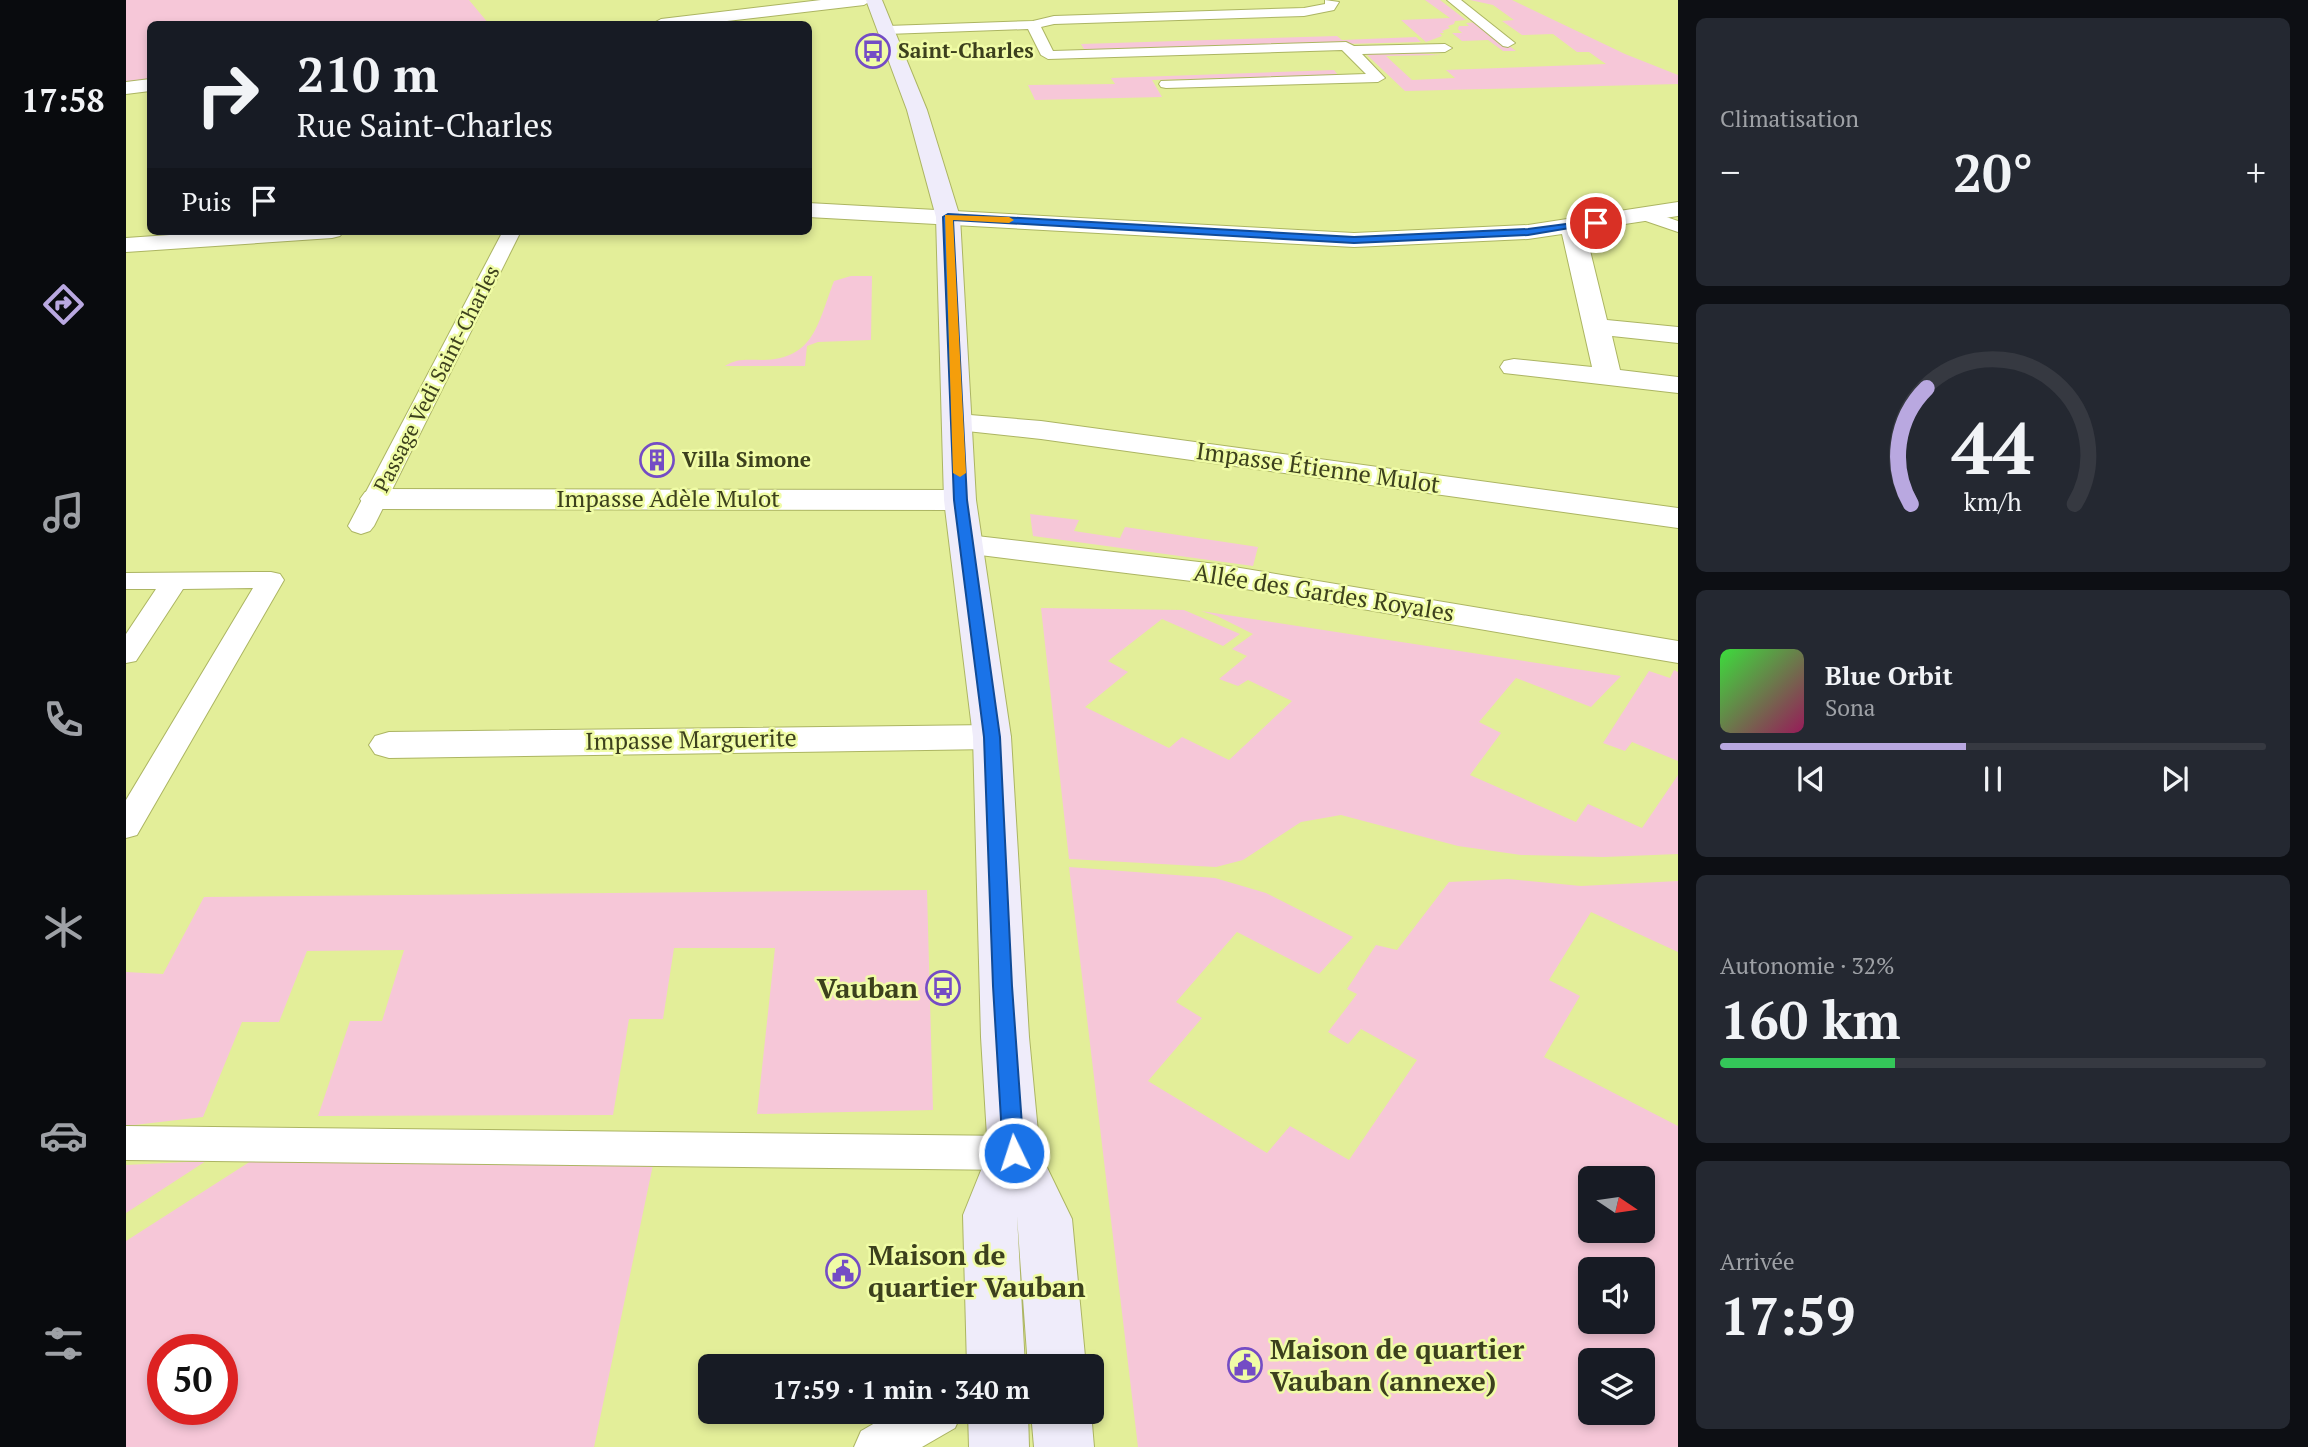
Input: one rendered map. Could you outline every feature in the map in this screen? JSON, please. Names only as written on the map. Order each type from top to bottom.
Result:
[{"type":"main road","points":[[874,0],[917,110],[948,217],[960,500],[992,737],[1002,982],[1014,1153],[1045,1219],[1056,1354]]},
{"type":"main road","points":[[995,1354],[990,1215],[1014,1153]]},
{"type":"main road","points":[[998,1424],[999,1447]]},
{"type":"main road","points":[[1062,1424],[1064,1447]]},
{"type":"street","points":[[686,21],[864,0]]},
{"type":"street","points":[[126,88],[147,85]]},
{"type":"street","points":[[812,210],[1354,240],[1516,233],[1572,227],[1678,209]]},
{"type":"street","points":[[1572,227],[1608,377]]},
{"type":"street","points":[[126,245],[273,235]]},
{"type":"street","points":[[1596,327],[1678,335]]},
{"type":"street","points":[[1514,367],[1678,385]]},
{"type":"street","name":"Impasse Étienne Mulot","points":[[958,423],[1041,430],[1678,518]]},
{"type":"street","name":"Impasse Adèle Mulot","points":[[376,499],[960,500]]},
{"type":"street","name":"Allée des Gardes Royales","points":[[968,545],[1216,574],[1678,652]]},
{"type":"street","name":"Impasse Marguerite","points":[[389,745],[992,737]]},
{"type":"lane","points":[[887,30],[1033,25],[1054,20],[1304,12],[1329,7],[1333,2],[1331,0]]},
{"type":"lane","points":[[1453,0],[1508,43]]},
{"type":"lane","points":[[1033,25],[1048,55],[1346,47],[1378,78],[1166,84]]},
{"type":"lane","points":[[1350,50],[1445,48]]},
{"type":"lane","points":[[1643,214],[1678,227]]},
{"type":"lane","name":"Passage Vedi Saint-Charles","points":[[361,526],[510,235]]},
{"type":"lane","points":[[126,655],[175,580]]},
{"type":"lane","points":[[126,581],[271,580],[126,827]]},
{"type":"lane","points":[[126,1143],[1014,1153]]},
{"type":"lane","points":[[877,1447],[918,1424]]},
{"type":"shaded area","points":[[126,0],[469,0],[486,21],[147,21],[147,79],[126,82]]},
{"type":"shaded area","points":[[1425,0],[1440,0],[1466,20],[1455,21],[1448,26],[1450,28],[1442,31],[1444,33],[1440,33],[1442,36],[1426,42],[1401,20],[1450,18]]},
{"type":"shaded area","points":[[1470,0],[1512,0],[1625,54],[1678,75],[1678,84],[1405,91],[1366,54],[1442,55],[1386,56],[1412,80],[1455,78],[1446,70],[1606,64],[1589,52],[1577,52],[1553,34],[1522,35],[1502,21],[1514,20],[1493,5]]},
{"type":"shaded area","points":[[1477,22],[1516,51],[1503,51],[1488,40],[1462,41],[1452,33],[1462,33],[1458,29],[1459,26],[1469,26],[1466,23]]},
{"type":"shaded area","points":[[1337,36],[1342,40],[1416,37],[1421,42],[1085,51],[1081,44]]},
{"type":"shaded area","points":[[1334,70],[1338,75],[1152,80],[1162,97],[1035,100],[1028,85],[1115,84],[1111,78]]},
{"type":"shaded area","points":[[851,276],[872,276],[871,340],[818,342],[807,346],[805,366],[725,366],[739,361],[780,358],[794,353],[812,336],[834,281]]},
{"type":"shaded area","points":[[1030,514],[1079,520],[1074,531],[1120,538],[1125,527],[1258,547],[1253,566],[1033,536]]},
{"type":"shaded area","points":[[1041,608],[1184,610],[1240,634],[1223,646],[1162,619],[1108,661],[1128,672],[1085,707],[1169,748],[1182,737],[1229,760],[1292,701],[1248,680],[1238,686],[1219,679],[1247,656],[1232,649],[1253,634],[1201,611],[1621,676],[1591,707],[1516,678],[1479,722],[1501,733],[1470,775],[1576,822],[1588,804],[1642,828],[1678,775],[1678,854],[1604,857],[1521,855],[1458,846],[1341,815],[1301,822],[1243,860],[1216,867],[1069,859]]},
{"type":"shaded area","points":[[1674,670],[1678,672],[1678,761],[1632,742],[1625,751],[1603,743],[1649,671],[1670,678]]},
{"type":"shaded area","points":[[1069,867],[1215,878],[1266,893],[1353,937],[1319,974],[1237,932],[1176,1002],[1202,1018],[1148,1081],[1267,1153],[1290,1126],[1349,1160],[1417,1060],[1361,1029],[1348,1044],[1328,1032],[1357,994],[1347,989],[1376,945],[1397,950],[1449,882],[1508,879],[1581,886],[1678,881],[1678,952],[1591,912],[1549,980],[1580,996],[1544,1057],[1678,1126],[1678,1447],[1138,1447]]},
{"type":"shaded area","points":[[927,890],[933,1110],[757,1114],[775,948],[674,948],[663,1019],[629,1019],[613,1115],[318,1116],[350,1021],[382,1021],[404,950],[307,951],[279,1022],[242,1022],[203,1117],[126,1126],[126,972],[163,974],[204,897]]},
{"type":"shaded area","points":[[654,1160],[594,1447],[126,1447],[126,1241],[251,1161]]},
{"type":"shaded area","points":[[206,1161],[126,1213],[126,1165]]},
{"type":"slow traffic","points":[[960,473],[948,217],[1009,220]]},
{"type":"place","name":"Saint-Charles","points":[[873,51]]},
{"type":"place","name":"Villa Simone","points":[[657,460]]},
{"type":"place","name":"Vauban","points":[[943,988]]},
{"type":"place","name":"Maison de quartier Vauban","points":[[843,1271]]},
{"type":"place","name":"Maison de quartier Vauban (annexe)","points":[[1245,1365]]},
{"type":"route","points":[[1014,1153],[1002,986],[992,737],[960,500],[948,217],[1354,240],[1528,232],[1596,223]]}]
